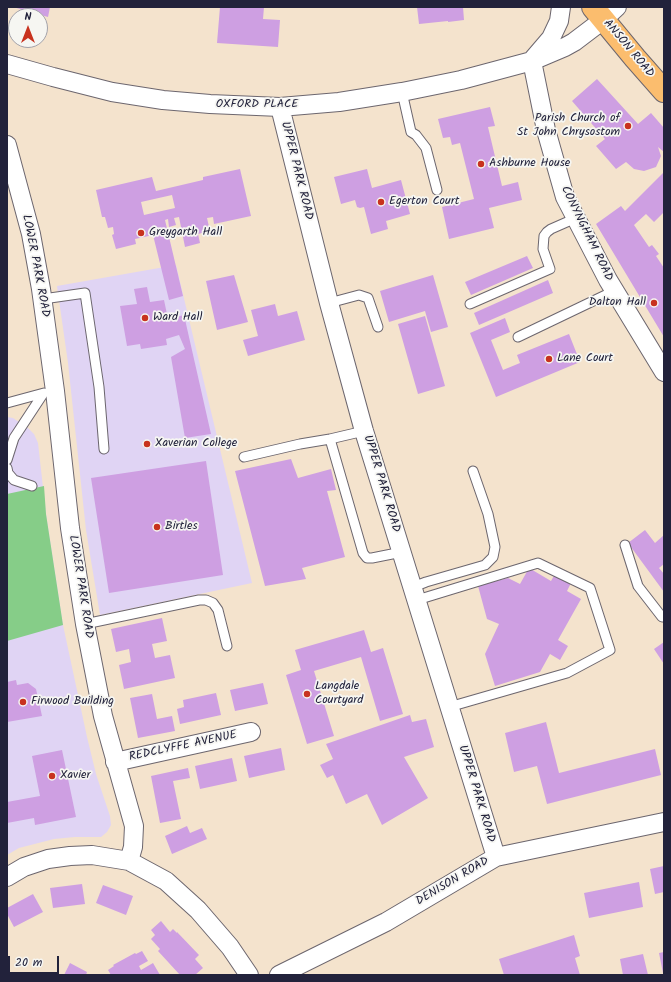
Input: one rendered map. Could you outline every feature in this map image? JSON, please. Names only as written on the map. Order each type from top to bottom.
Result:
[{"type":"highway","name":"ANSON ROAD","points":[[604,11],[635,58],[664,91]]},
{"type":"street","points":[[532,61],[551,38],[558,21],[561,7]]},
{"type":"street","name":"OXFORD PLACE","points":[[7,64],[112,92],[163,100],[280,107],[338,102],[402,92],[461,80],[532,61],[565,47],[604,11]]},
{"type":"street","name":"CONYNGHAM ROAD","points":[[532,61],[548,137],[565,197],[614,291],[664,372]]},
{"type":"street","name":"UPPER PARK ROAD","points":[[280,107],[329,303],[364,431],[496,857]]},
{"type":"street","name":"LOWER PARK ROAD","points":[[7,145],[31,234],[43,299],[49,392],[85,624],[103,716],[134,826],[133,847],[129,861]]},
{"type":"street","name":"REDCLYFFE AVENUE","points":[[115,762],[251,732]]},
{"type":"street","name":"DENISON ROAD","points":[[279,975],[386,922],[496,857],[664,822]]},
{"type":"street","points":[[7,876],[24,867],[48,859],[63,857],[92,855],[129,861],[166,882],[198,910],[230,947],[249,975]]},
{"type":"lane","points":[[402,92],[411,132],[416,135],[426,148],[437,190]]},
{"type":"lane","points":[[470,304],[550,269],[543,249],[544,236],[551,229],[576,218]]},
{"type":"lane","points":[[518,338],[614,291]]},
{"type":"lane","points":[[43,299],[85,293],[100,387],[104,449]]},
{"type":"lane","points":[[329,303],[359,294],[368,298],[378,327]]},
{"type":"lane","points":[[7,403],[49,392]]},
{"type":"lane","points":[[7,460],[14,438],[49,392]]},
{"type":"lane","points":[[244,457],[364,431]]},
{"type":"lane","points":[[330,439],[363,553],[367,558],[372,558],[402,552]]},
{"type":"lane","points":[[7,468],[8,473],[14,480],[32,486]]},
{"type":"lane","points":[[415,594],[426,582],[485,565],[493,557],[495,547],[488,514],[473,470]]},
{"type":"lane","points":[[625,545],[638,586],[664,618]]},
{"type":"lane","points":[[415,594],[538,563],[590,588],[610,650],[567,673],[449,707]]},
{"type":"lane","points":[[85,624],[199,600],[206,600],[213,603],[218,610],[227,646]]},
{"type":"shaded area","name":"Xaverian College","points":[[176,265],[252,583],[100,615],[86,530],[68,363],[57,286]]},
{"type":"shaded area","points":[[7,417],[13,418],[28,428],[34,434],[38,443],[46,514],[63,625],[87,737],[96,774],[110,816],[111,825],[107,832],[101,837],[54,839],[19,848],[7,855]]},
{"type":"green space","points":[[44,486],[46,514],[63,625],[7,641],[7,494]]},
{"type":"building","points":[[13,7],[50,7],[48,17],[48,8]]},
{"type":"building","points":[[220,7],[264,7],[263,19],[280,20],[278,47],[217,43]]},
{"type":"building","points":[[417,7],[463,7],[464,20],[419,24]]},
{"type":"building","name":"Parish Church of St John Chrysostom","points":[[597,79],[638,124],[651,113],[664,128],[664,152],[658,147],[661,156],[656,167],[644,171],[634,169],[626,162],[616,169],[596,146],[605,139],[572,101]]},
{"type":"building","name":"Ashburne House","points":[[490,107],[495,126],[488,127],[502,186],[518,182],[522,200],[489,208],[494,228],[449,239],[442,207],[474,199],[460,143],[452,145],[450,137],[443,138],[438,119]]},
{"type":"building","name":"Greygarth Hall","points":[[240,169],[251,216],[214,224],[213,217],[207,218],[210,231],[198,234],[200,243],[185,247],[179,217],[174,218],[176,225],[169,227],[168,219],[165,220],[183,296],[169,300],[153,235],[135,239],[136,244],[116,249],[112,235],[114,234],[113,227],[108,228],[105,217],[102,217],[96,190],[152,177],[156,191],[203,180],[203,177]],"holes":[[[172,195],[175,208],[144,215],[141,202]]]},
{"type":"building","name":"Egerton Court","points":[[367,169],[372,188],[401,180],[410,214],[386,221],[388,229],[371,234],[364,207],[357,207],[355,200],[341,204],[334,177]]},
{"type":"building","name":"Dalton Hall","points":[[664,172],[664,212],[654,222],[646,214],[634,225],[649,247],[652,245],[659,254],[656,256],[664,268],[664,337],[596,224],[621,206],[625,211]]},
{"type":"building","points":[[527,256],[533,268],[471,295],[465,282]]},
{"type":"building","points":[[234,275],[248,322],[217,330],[206,281]]},
{"type":"building","points":[[433,275],[448,327],[431,332],[425,311],[389,322],[380,291]]},
{"type":"building","points":[[548,280],[553,293],[479,325],[474,313]]},
{"type":"building","points":[[147,287],[150,302],[164,300],[168,319],[184,315],[211,434],[185,438],[171,357],[185,349],[179,335],[166,339],[167,345],[141,349],[140,344],[127,346],[120,306],[137,304],[134,289]]},
{"type":"building","points":[[275,304],[278,316],[297,311],[305,340],[248,356],[243,340],[258,336],[251,310]]},
{"type":"building","points":[[425,316],[445,386],[418,394],[398,324]]},
{"type":"building","name":"Lane Court","points":[[505,318],[510,332],[491,340],[503,370],[520,363],[517,355],[569,334],[580,362],[496,397],[470,333]]},
{"type":"building","points":[[291,459],[298,478],[331,469],[336,490],[327,491],[345,557],[302,568],[306,579],[265,586],[235,471]]},
{"type":"building","name":"Birtles","points":[[206,461],[223,575],[109,593],[91,478]]},
{"type":"building","points":[[645,530],[655,543],[664,535],[664,564],[659,568],[664,574],[664,592],[628,543]]},
{"type":"building","points":[[529,568],[551,581],[555,574],[571,583],[567,591],[581,599],[558,640],[568,646],[560,660],[550,654],[540,672],[495,686],[485,654],[499,624],[487,619],[478,586],[508,578],[520,584]]},
{"type":"building","points":[[162,618],[167,641],[152,644],[155,658],[170,655],[175,678],[124,689],[119,665],[131,662],[129,649],[116,652],[111,629]]},
{"type":"building","name":"Langdale Courtyard","points":[[364,630],[371,652],[383,648],[403,714],[380,721],[361,657],[314,671],[334,736],[307,744],[286,675],[301,670],[295,650]]},
{"type":"building","points":[[664,642],[664,664],[654,649]]},
{"type":"building","name":"Firwood Building","points":[[16,680],[17,685],[28,683],[36,689],[42,716],[7,722],[7,682]]},
{"type":"building","points":[[263,683],[268,704],[235,711],[230,690]]},
{"type":"building","points":[[216,693],[221,715],[180,724],[177,709],[184,707],[183,700]]},
{"type":"building","points":[[152,694],[157,719],[172,716],[175,731],[138,738],[130,698]]},
{"type":"building","points":[[410,715],[412,722],[426,719],[434,747],[404,757],[428,798],[382,825],[367,794],[346,804],[333,775],[327,778],[320,765],[333,759],[326,744]]},
{"type":"building","points":[[546,722],[559,773],[655,749],[661,775],[547,804],[537,766],[514,772],[505,733]]},
{"type":"building","points":[[281,748],[285,770],[249,778],[244,756]]},
{"type":"building","name":"Xavier","points":[[62,750],[76,817],[35,825],[34,818],[7,823],[7,802],[40,796],[32,756]]},
{"type":"building","points":[[232,758],[237,781],[200,789],[195,766]]},
{"type":"building","points":[[188,768],[190,778],[173,781],[181,819],[160,823],[151,776]]},
{"type":"building","points":[[187,826],[190,833],[202,828],[207,839],[172,854],[165,836]]},
{"type":"building","points":[[664,866],[664,892],[655,894],[650,869]]},
{"type":"building","points":[[639,882],[643,907],[589,918],[584,893]]},
{"type":"building","points":[[82,884],[85,904],[53,908],[50,888]]},
{"type":"building","points":[[103,885],[133,896],[126,915],[96,903]]},
{"type":"building","points":[[33,894],[43,912],[14,927],[7,914],[7,908]]},
{"type":"building","points":[[161,921],[170,932],[173,929],[177,932],[199,955],[195,959],[203,968],[195,975],[180,975],[158,951],[160,949],[151,939],[155,935],[151,930]]},
{"type":"building","points":[[574,935],[580,956],[575,958],[580,975],[504,975],[499,959]]},
{"type":"building","points":[[142,951],[148,961],[139,966],[141,970],[153,963],[160,975],[111,975],[108,970],[114,966],[113,965],[135,953],[136,954]]},
{"type":"building","points":[[664,952],[664,973],[663,973],[659,953]]},
{"type":"building","points":[[643,954],[648,975],[623,975],[620,959]]},
{"type":"building","points":[[70,963],[87,972],[86,975],[64,975]]},
{"type":"place","name":"Parish Church of St John Chrysostom","points":[[628,126]]},
{"type":"place","name":"Ashburne House","points":[[481,164]]},
{"type":"place","name":"Egerton Court","points":[[381,202]]},
{"type":"place","name":"Greygarth Hall","points":[[141,233]]},
{"type":"place","name":"Dalton Hall","points":[[654,303]]},
{"type":"place","name":"Ward Hall","points":[[145,318]]},
{"type":"place","name":"Lane Court","points":[[549,359]]},
{"type":"place","name":"Xaverian College","points":[[147,444]]},
{"type":"place","name":"Birtles","points":[[157,527]]},
{"type":"place","name":"Langdale Courtyard","points":[[307,694]]},
{"type":"place","name":"Firwood Building","points":[[23,702]]},
{"type":"place","name":"Xavier","points":[[52,776]]}]
